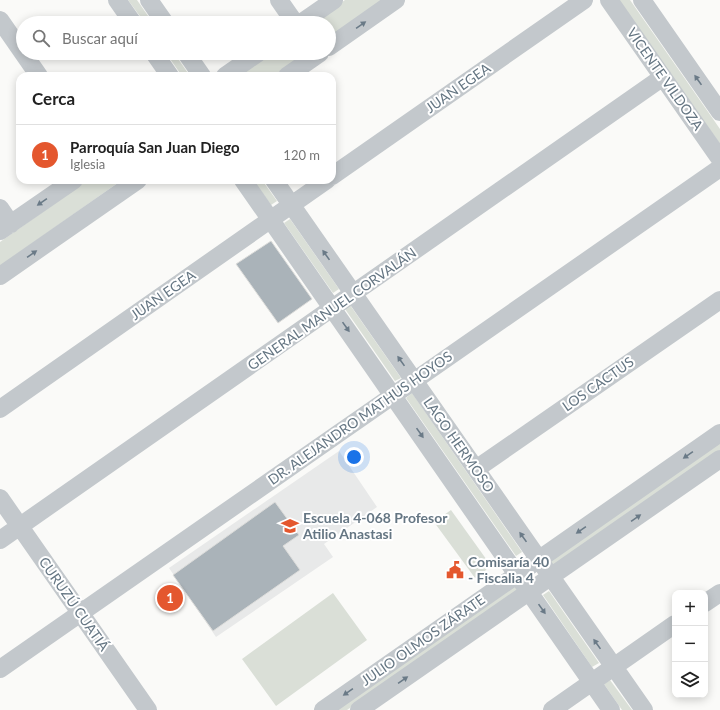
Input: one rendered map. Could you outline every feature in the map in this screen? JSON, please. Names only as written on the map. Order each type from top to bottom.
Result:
[{"type":"street","points":[[117,0],[128,16]]},
{"type":"street","points":[[149,0],[160,16]]},
{"type":"street","points":[[279,0],[290,16]]},
{"type":"street","points":[[311,16],[334,0]]},
{"type":"street","points":[[336,42],[396,0]]},
{"type":"street","name":"JUAN EGEA","points":[[336,173],[584,0]]},
{"type":"street","name":"VICENTE VILDOZA","points":[[609,0],[720,159]]},
{"type":"street","name":"VICENTE VILDOZA","points":[[642,0],[720,112]]},
{"type":"street","points":[[0,20],[16,43]]},
{"type":"street","points":[[28,60],[36,72]]},
{"type":"street","points":[[159,60],[167,72]]},
{"type":"street","points":[[191,60],[199,72]]},
{"type":"street","points":[[230,72],[248,60]]},
{"type":"street","points":[[293,72],[310,60]]},
{"type":"street","name":"GENERAL MANUEL CORVALÁN","points":[[0,540],[663,77]]},
{"type":"street","name":"DR. ALEJANDRO MATHUS HOYOS","points":[[0,669],[720,168]]},
{"type":"street","points":[[0,208],[5,227],[68,184]]},
{"type":"street","points":[[0,276],[132,184]]},
{"type":"street","name":"LAGO HERMOSO","points":[[246,184],[394,395],[611,710]]},
{"type":"street","name":"LAGO HERMOSO","points":[[277,184],[644,710]]},
{"type":"street","name":"JUAN EGEA","points":[[0,409],[321,184]]},
{"type":"street","name":"LOS CACTUS","points":[[476,469],[720,300]]},
{"type":"street","name":"JULIO OLMOS ZÁRATE","points":[[323,710],[720,433]]},
{"type":"street","name":"JULIO OLMOS ZÁRATE","points":[[359,710],[720,459]]},
{"type":"street","name":"CURUZÚ CUATIÁ","points":[[0,498],[80,613],[143,708]]},
{"type":"street","points":[[708,602],[720,593]]},
{"type":"street","points":[[552,710],[672,626]]},
{"type":"shaded area","points":[[128,0],[137,0],[148,16],[140,16]]},
{"type":"shaded area","points":[[345,0],[382,0],[336,32],[336,16],[322,16]]},
{"type":"shaded area","points":[[619,0],[630,0],[720,129],[720,144]]},
{"type":"shaded area","points":[[171,60],[179,60],[187,72],[179,72]]},
{"type":"shaded area","points":[[259,60],[296,60],[279,72],[242,72]]},
{"type":"shaded area","points":[[82,184],[116,184],[0,266],[0,242]]},
{"type":"shaded area","points":[[256,184],[265,184],[277,201],[271,205]]},
{"type":"shaded area","points":[[290,219],[339,289],[333,293],[284,223]]},
{"type":"shaded area","points":[[350,305],[401,378],[395,381],[345,309]]},
{"type":"shaded area","points":[[412,393],[522,552],[516,556],[406,398]]},
{"type":"shaded area","points":[[720,440],[720,450],[555,565],[550,564],[551,559]]},
{"type":"shaded area","name":"Escuela 4-068 Profesor Atilio Anastasi","points":[[339,451],[377,507],[324,544],[333,557],[216,637],[169,568]]},
{"type":"shaded area","points":[[451,510],[489,563],[486,570],[475,578],[434,522]]},
{"type":"shaded area","points":[[513,586],[518,588],[516,592],[347,710],[334,710]]},
{"type":"shaded area","points":[[549,591],[599,663],[592,667],[543,595]]},
{"type":"shaded area","points":[[333,593],[367,640],[276,706],[242,659]]},
{"type":"shaded area","points":[[610,680],[632,710],[622,710],[604,684]]},
{"type":"building","points":[[271,241],[312,299],[278,323],[236,264]]},
{"type":"building","points":[[275,502],[299,535],[283,546],[300,570],[213,631],[173,575]]},
{"type":"place","name":"Escuela 4-068 Profesor Atilio Anastasi","points":[[290,526]]},
{"type":"place","name":"Comisaría 40 - Fiscalia 4","points":[[455,570]]},
{"type":"place","name":"Parroquía San Juan Diego","points":[[170,598]]}]
